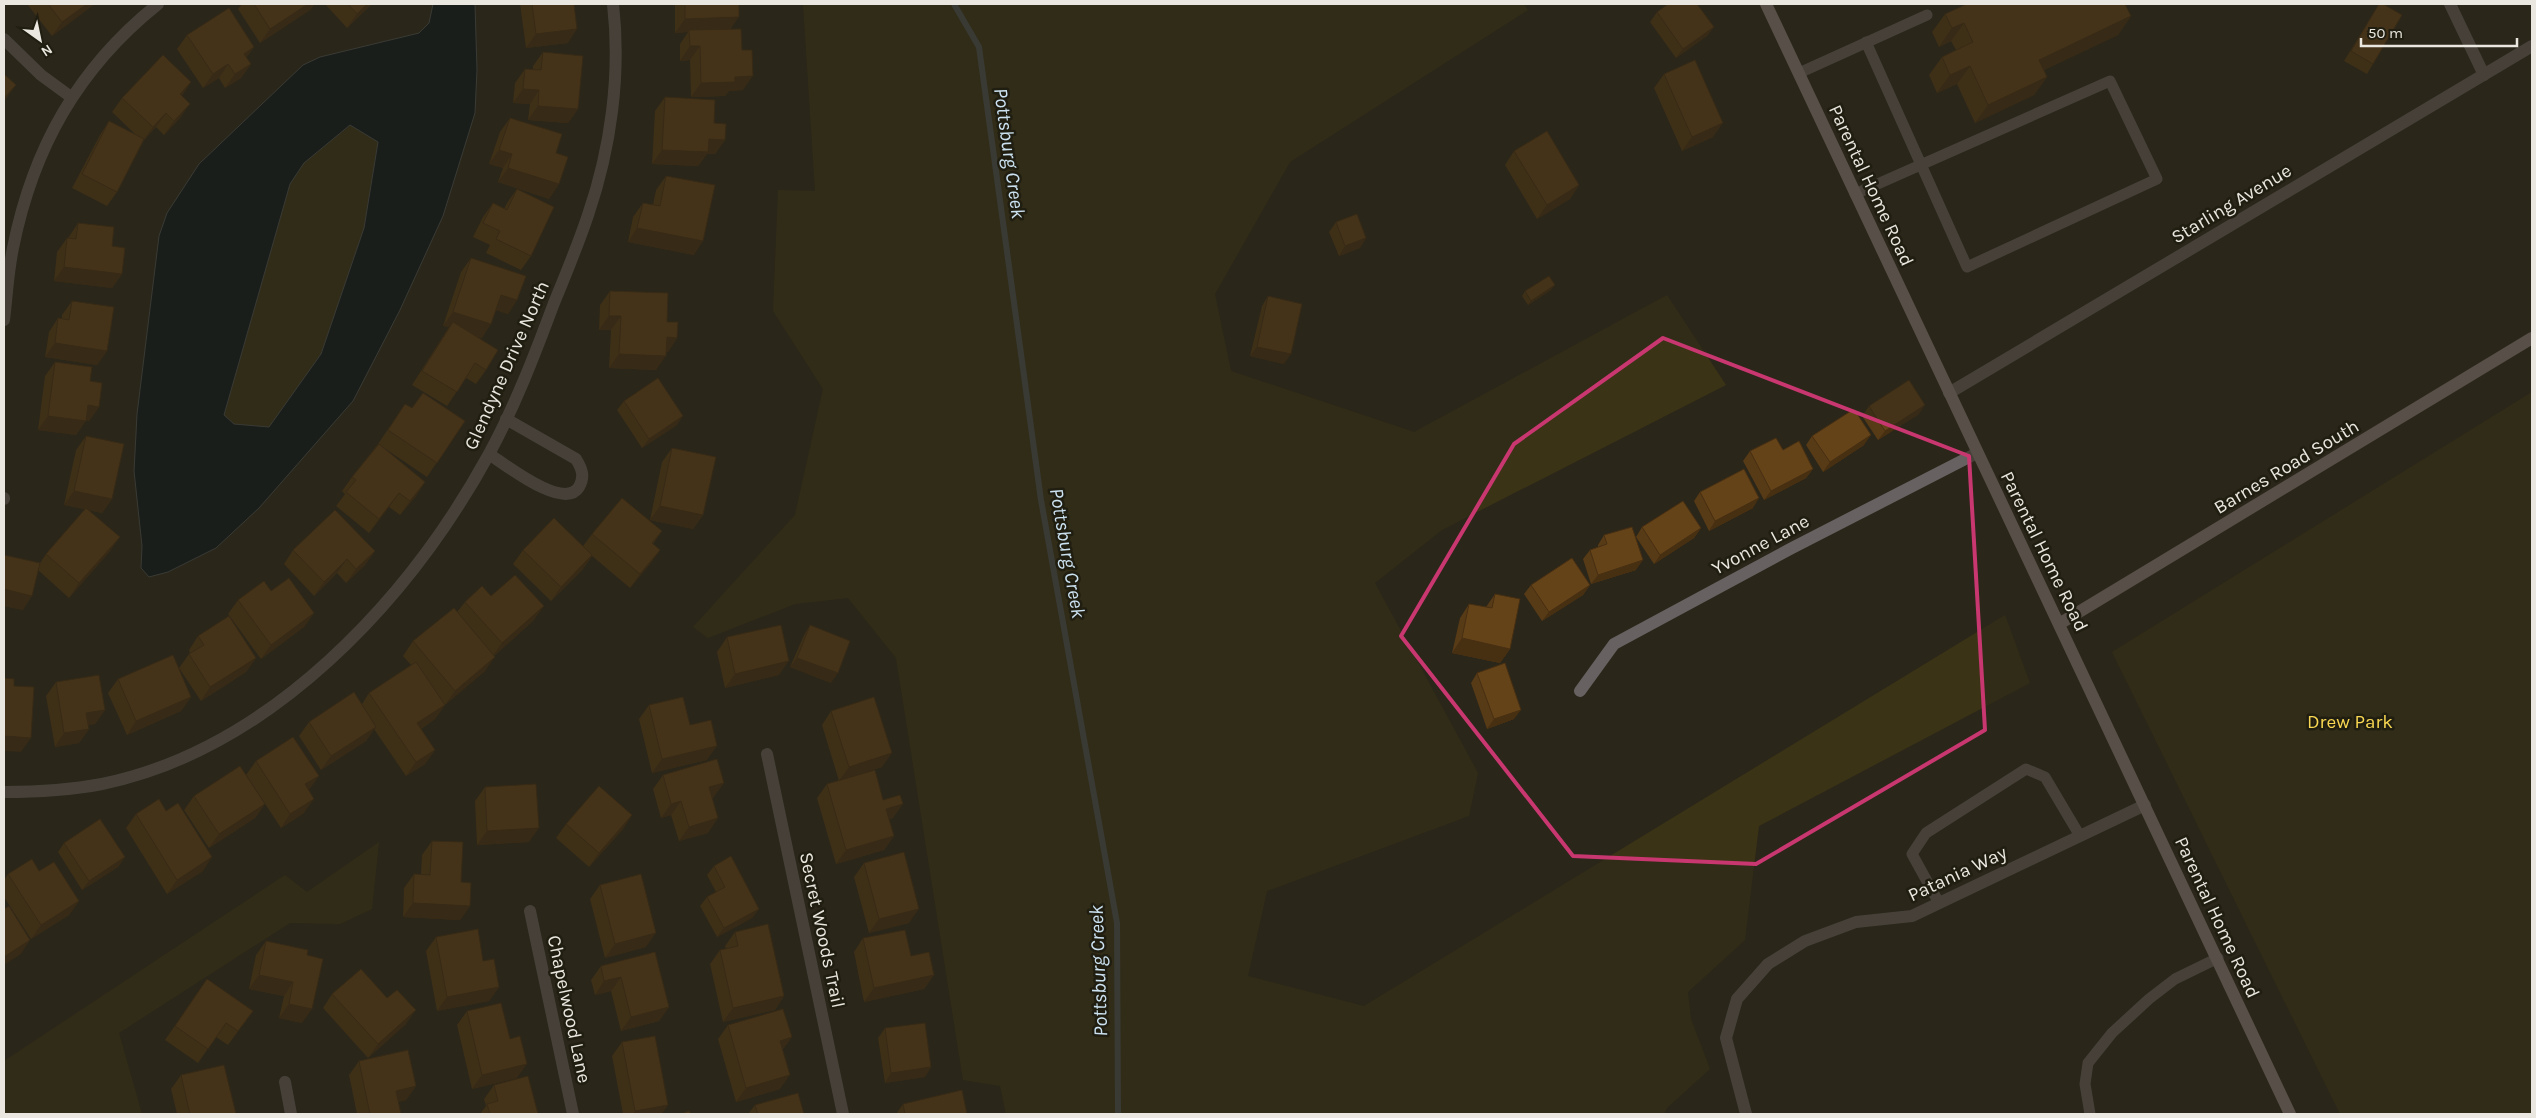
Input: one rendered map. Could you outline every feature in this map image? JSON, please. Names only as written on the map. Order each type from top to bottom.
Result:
[{"type":"main road","name":"Parental Home Road","points":[[1766,4],[2290,1114]]},
{"type":"main road","name":"Barnes Road South","points":[[2058,624],[2532,338]]},
{"type":"street","points":[[4,320],[12,250],[32,173],[71,97],[95,63],[127,28],[158,4]]},
{"type":"street","name":"Glendyne Drive North","points":[[4,792],[52,791],[103,784],[183,758],[218,741],[256,717],[300,685],[341,648],[410,574],[442,530],[489,454],[531,364],[589,214],[604,158],[615,78],[616,30],[613,4]]},
{"type":"street","points":[[2450,4],[2484,75]]},
{"type":"street","points":[[4,39],[41,75],[71,97]]},
{"type":"street","name":"Starling Avenue","points":[[1949,393],[2532,46]]},
{"type":"street","points":[[489,454],[552,493],[566,495],[577,490],[583,479],[582,469],[576,459],[506,419]]},
{"type":"street","name":"Yvonne Lane","points":[[1580,691],[1614,644],[1792,548],[1977,453]]},
{"type":"street","name":"Secret Woods Trail","points":[[767,754],[843,1114]]},
{"type":"street","name":"Patania Way","points":[[1746,1114],[1726,1038],[1737,999],[1768,964],[1805,941],[1856,922],[1912,916],[2145,805]]},
{"type":"street","name":"Chapelwood Lane","points":[[530,911],[573,1114]]},
{"type":"street","points":[[284,1082],[291,1114]]},
{"type":"lane","points":[[1799,74],[1927,15]]},
{"type":"lane","points":[[1855,194],[1920,165],[2110,81],[2157,179],[1968,267],[1920,165],[1866,42]]},
{"type":"lane","points":[[1939,903],[1912,854],[1926,833],[2026,769],[2045,778],[2080,836]]},
{"type":"lane","points":[[2090,1114],[2085,1084],[2088,1063],[2112,1033],[2149,999],[2175,979],[2218,958]]},
{"type":"highlighted area","points":[[1663,338],[1969,456],[1985,730],[1756,864],[1573,856],[1401,636],[1514,444]]},
{"type":"green space","points":[[803,4],[1524,4],[1528,10],[1290,162],[1215,294],[1231,371],[1414,432],[1667,295],[1726,385],[1442,530],[1375,583],[1478,773],[1469,816],[1267,891],[1248,976],[1364,1006],[2005,615],[2030,683],[1759,826],[1745,940],[1688,992],[1691,1019],[1710,1069],[1667,1108],[1664,1114],[1006,1114],[1000,1086],[963,1080],[896,658],[848,598],[795,604],[708,638],[693,627],[795,515],[823,389],[773,311],[778,190],[815,191]]},
{"type":"green space","points":[[351,125],[378,141],[364,228],[321,354],[269,427],[234,424],[224,416],[290,184],[304,163]]},
{"type":"green space","name":"Drew Park","points":[[2532,392],[2532,1114],[2340,1114],[2112,652]]},
{"type":"green space","points":[[379,842],[372,909],[340,924],[290,923],[119,1033],[142,1114],[4,1114],[4,1061],[285,875],[307,892]]},
{"type":"shaded area","points":[[433,4],[475,4],[477,70],[475,113],[443,216],[400,310],[353,401],[259,508],[216,548],[168,572],[149,577],[141,568],[142,546],[134,471],[137,414],[159,236],[167,213],[199,164],[303,65],[320,57],[419,33],[429,23]],"holes":[[[350,125],[378,142],[364,228],[321,354],[269,427],[234,424],[224,415],[290,184],[304,163]]]},
{"type":"building","points":[[48,4],[87,4],[62,22]]},
{"type":"building","points":[[254,4],[308,4],[270,29]]},
{"type":"building","points":[[348,4],[367,4],[357,14]]},
{"type":"building","points":[[532,4],[574,4],[577,29],[536,34]]},
{"type":"building","points":[[685,4],[739,4],[739,17],[685,19]]},
{"type":"building","points":[[1668,4],[1697,4],[1714,27],[1683,49],[1657,12]]},
{"type":"building","points":[[1967,4],[2125,4],[2131,16],[2039,60],[2047,77],[1988,105],[1970,66],[1950,75],[1942,57],[1973,42],[1964,23],[1952,28],[1945,14]]},
{"type":"building","points":[[2379,4],[2383,4],[2402,15],[2373,64],[2351,51]]},
{"type":"building","points":[[229,8],[254,47],[244,54],[251,64],[235,74],[228,64],[213,74],[187,35]]},
{"type":"building","points":[[741,29],[742,50],[752,50],[753,76],[735,77],[735,82],[701,83],[700,46],[690,46],[689,30]]},
{"type":"building","points":[[543,52],[583,56],[578,109],[538,106],[539,90],[523,89],[525,69],[541,70]]},
{"type":"building","points":[[163,55],[191,82],[180,94],[190,104],[174,121],[166,113],[153,127],[122,98]]},
{"type":"building","points":[[1695,60],[1723,123],[1692,137],[1664,74]]},
{"type":"building","points":[[4,74],[16,85],[4,98]]},
{"type":"building","points":[[665,97],[715,100],[714,123],[726,124],[725,140],[709,139],[708,152],[662,150]]},
{"type":"building","points":[[510,118],[562,134],[556,153],[568,157],[559,184],[508,168],[512,154],[499,150]]},
{"type":"building","points":[[109,121],[144,139],[117,192],[82,174]]},
{"type":"building","points":[[1547,131],[1579,185],[1547,205],[1514,151]]},
{"type":"building","points":[[666,176],[715,185],[703,241],[637,228],[643,203],[660,206]]},
{"type":"building","points":[[517,189],[554,207],[531,256],[496,239],[500,231],[483,223],[493,203],[507,210]]},
{"type":"building","points":[[1357,214],[1366,238],[1345,246],[1336,222]]},
{"type":"building","points":[[78,223],[114,227],[112,246],[125,248],[122,274],[64,267],[67,238],[76,239]]},
{"type":"building","points":[[471,258],[526,276],[517,300],[501,295],[491,324],[453,312]]},
{"type":"building","points":[[1549,276],[1555,285],[1531,301],[1525,291]]},
{"type":"building","points":[[610,291],[668,293],[667,322],[678,322],[677,338],[667,337],[666,356],[619,354],[621,316],[609,316]]},
{"type":"building","points":[[1268,296],[1302,304],[1291,354],[1257,347]]},
{"type":"building","points":[[72,301],[114,307],[107,351],[55,343],[58,318],[69,320]]},
{"type":"building","points":[[453,322],[498,350],[486,370],[475,363],[457,392],[422,371]]},
{"type":"building","points":[[55,362],[92,367],[90,381],[102,383],[99,407],[88,405],[86,421],[48,416]]},
{"type":"building","points":[[658,378],[683,416],[649,439],[624,401]]},
{"type":"building","points":[[1909,380],[1925,405],[1885,431],[1869,406]]},
{"type":"building","points":[[423,393],[465,421],[437,463],[388,430],[405,404],[412,408]]},
{"type":"building","points":[[1854,409],[1871,435],[1830,462],[1812,436]]},
{"type":"building","points":[[86,436],[124,444],[112,499],[74,491]]},
{"type":"building","points":[[1776,438],[1783,450],[1799,441],[1813,469],[1771,491],[1750,451]]},
{"type":"building","points":[[379,444],[425,482],[410,501],[399,493],[379,519],[346,492],[356,480],[352,477]]},
{"type":"building","points":[[672,448],[716,457],[703,515],[660,506]]},
{"type":"building","points":[[1744,469],[1759,498],[1715,521],[1700,492]]},
{"type":"building","points":[[622,498],[662,531],[652,543],[660,550],[640,574],[592,534]]},
{"type":"building","points":[[1683,501],[1701,528],[1660,555],[1642,527]]},
{"type":"building","points":[[86,508],[120,537],[79,583],[46,554]]},
{"type":"building","points":[[335,510],[375,551],[356,569],[347,559],[324,582],[293,550]]},
{"type":"building","points":[[554,518],[592,555],[561,587],[523,550]]},
{"type":"building","points":[[1632,527],[1643,560],[1598,575],[1590,550],[1607,544],[1604,535]]},
{"type":"building","points":[[4,555],[40,563],[32,596],[4,589]]},
{"type":"building","points":[[1572,558],[1590,585],[1549,612],[1531,585]]},
{"type":"building","points":[[515,575],[544,606],[502,643],[465,602],[482,586],[491,596]]},
{"type":"building","points":[[289,578],[314,613],[271,645],[238,600],[264,581],[271,591]]},
{"type":"building","points":[[1495,594],[1520,599],[1510,649],[1462,638],[1469,604],[1492,608]]},
{"type":"building","points":[[454,608],[495,657],[455,691],[413,641]]},
{"type":"building","points":[[229,616],[256,658],[210,687],[189,654],[204,645],[198,636]]},
{"type":"building","points":[[781,625],[789,661],[735,674],[727,637]]},
{"type":"building","points":[[810,625],[850,641],[838,673],[797,658]]},
{"type":"building","points":[[173,655],[191,697],[136,721],[118,679]]},
{"type":"building","points":[[416,662],[445,705],[417,723],[435,750],[416,762],[369,693]]},
{"type":"building","points":[[1505,663],[1521,710],[1494,719],[1477,673]]},
{"type":"building","points":[[99,675],[105,710],[86,713],[89,729],[64,733],[56,682]]},
{"type":"building","points":[[4,678],[14,679],[14,686],[34,687],[31,738],[4,736]]},
{"type":"building","points":[[354,692],[376,727],[331,756],[309,722]]},
{"type":"building","points":[[683,697],[690,725],[711,720],[717,746],[662,759],[649,705]]},
{"type":"building","points":[[874,697],[892,753],[849,767],[831,711]]},
{"type":"building","points":[[293,737],[319,776],[305,784],[314,799],[290,814],[256,761]]},
{"type":"building","points":[[717,759],[724,783],[709,787],[718,818],[689,827],[681,801],[671,804],[663,775]]},
{"type":"building","points":[[240,766],[265,804],[219,834],[194,796]]},
{"type":"building","points":[[875,770],[883,800],[900,795],[903,804],[886,809],[894,836],[846,850],[827,784]]},
{"type":"building","points":[[536,784],[539,828],[487,831],[485,787]]},
{"type":"building","points":[[599,786],[632,815],[599,853],[566,824]]},
{"type":"building","points":[[159,799],[166,811],[178,803],[212,857],[177,880],[136,814]]},
{"type":"building","points":[[100,819],[125,857],[89,881],[64,843]]},
{"type":"building","points":[[432,841],[463,842],[461,882],[471,883],[470,906],[413,903],[414,874],[430,875]]},
{"type":"building","points":[[904,852],[919,909],[879,919],[864,863]]},
{"type":"building","points":[[731,856],[759,909],[724,928],[707,897],[725,887],[714,866]]},
{"type":"building","points":[[32,859],[39,871],[54,862],[79,901],[41,925],[8,874]]},
{"type":"building","points":[[641,874],[656,933],[615,944],[600,885]]},
{"type":"building","points":[[9,906],[30,940],[4,957],[4,909]]},
{"type":"building","points":[[768,924],[784,996],[733,1008],[720,950],[738,946],[735,932]]},
{"type":"building","points":[[478,929],[483,961],[494,959],[499,987],[447,997],[436,937]]},
{"type":"building","points":[[905,930],[911,956],[929,952],[934,975],[874,988],[863,938]]},
{"type":"building","points":[[266,941],[308,950],[307,955],[323,959],[312,1009],[289,1004],[293,982],[259,975]]},
{"type":"building","points":[[655,952],[669,1007],[631,1017],[621,977],[604,981],[601,966]]},
{"type":"building","points":[[361,969],[387,998],[397,990],[416,1010],[378,1044],[332,994]]},
{"type":"building","points":[[207,979],[253,1011],[238,1031],[226,1023],[208,1049],[175,1026]]},
{"type":"building","points":[[501,1003],[510,1039],[520,1036],[527,1064],[482,1075],[467,1011]]},
{"type":"building","points":[[783,1009],[792,1037],[780,1041],[790,1075],[746,1088],[728,1025]]},
{"type":"building","points":[[925,1023],[931,1067],[891,1073],[885,1028]]},
{"type":"building","points":[[655,1036],[668,1105],[635,1111],[622,1042]]},
{"type":"building","points":[[408,1050],[416,1086],[396,1091],[401,1114],[370,1114],[359,1061]]},
{"type":"building","points":[[224,1065],[236,1114],[190,1114],[181,1075]]},
{"type":"building","points":[[528,1076],[538,1114],[490,1114],[487,1104],[498,1101],[494,1085]]},
{"type":"building","points":[[962,1090],[967,1114],[905,1114],[903,1104]]},
{"type":"building","points":[[798,1093],[804,1114],[758,1114],[755,1105]]},
{"type":"waterway","name":"Pottsburg Creek","points":[[954,4],[979,47],[1041,500],[1117,923],[1118,1114]]}]
